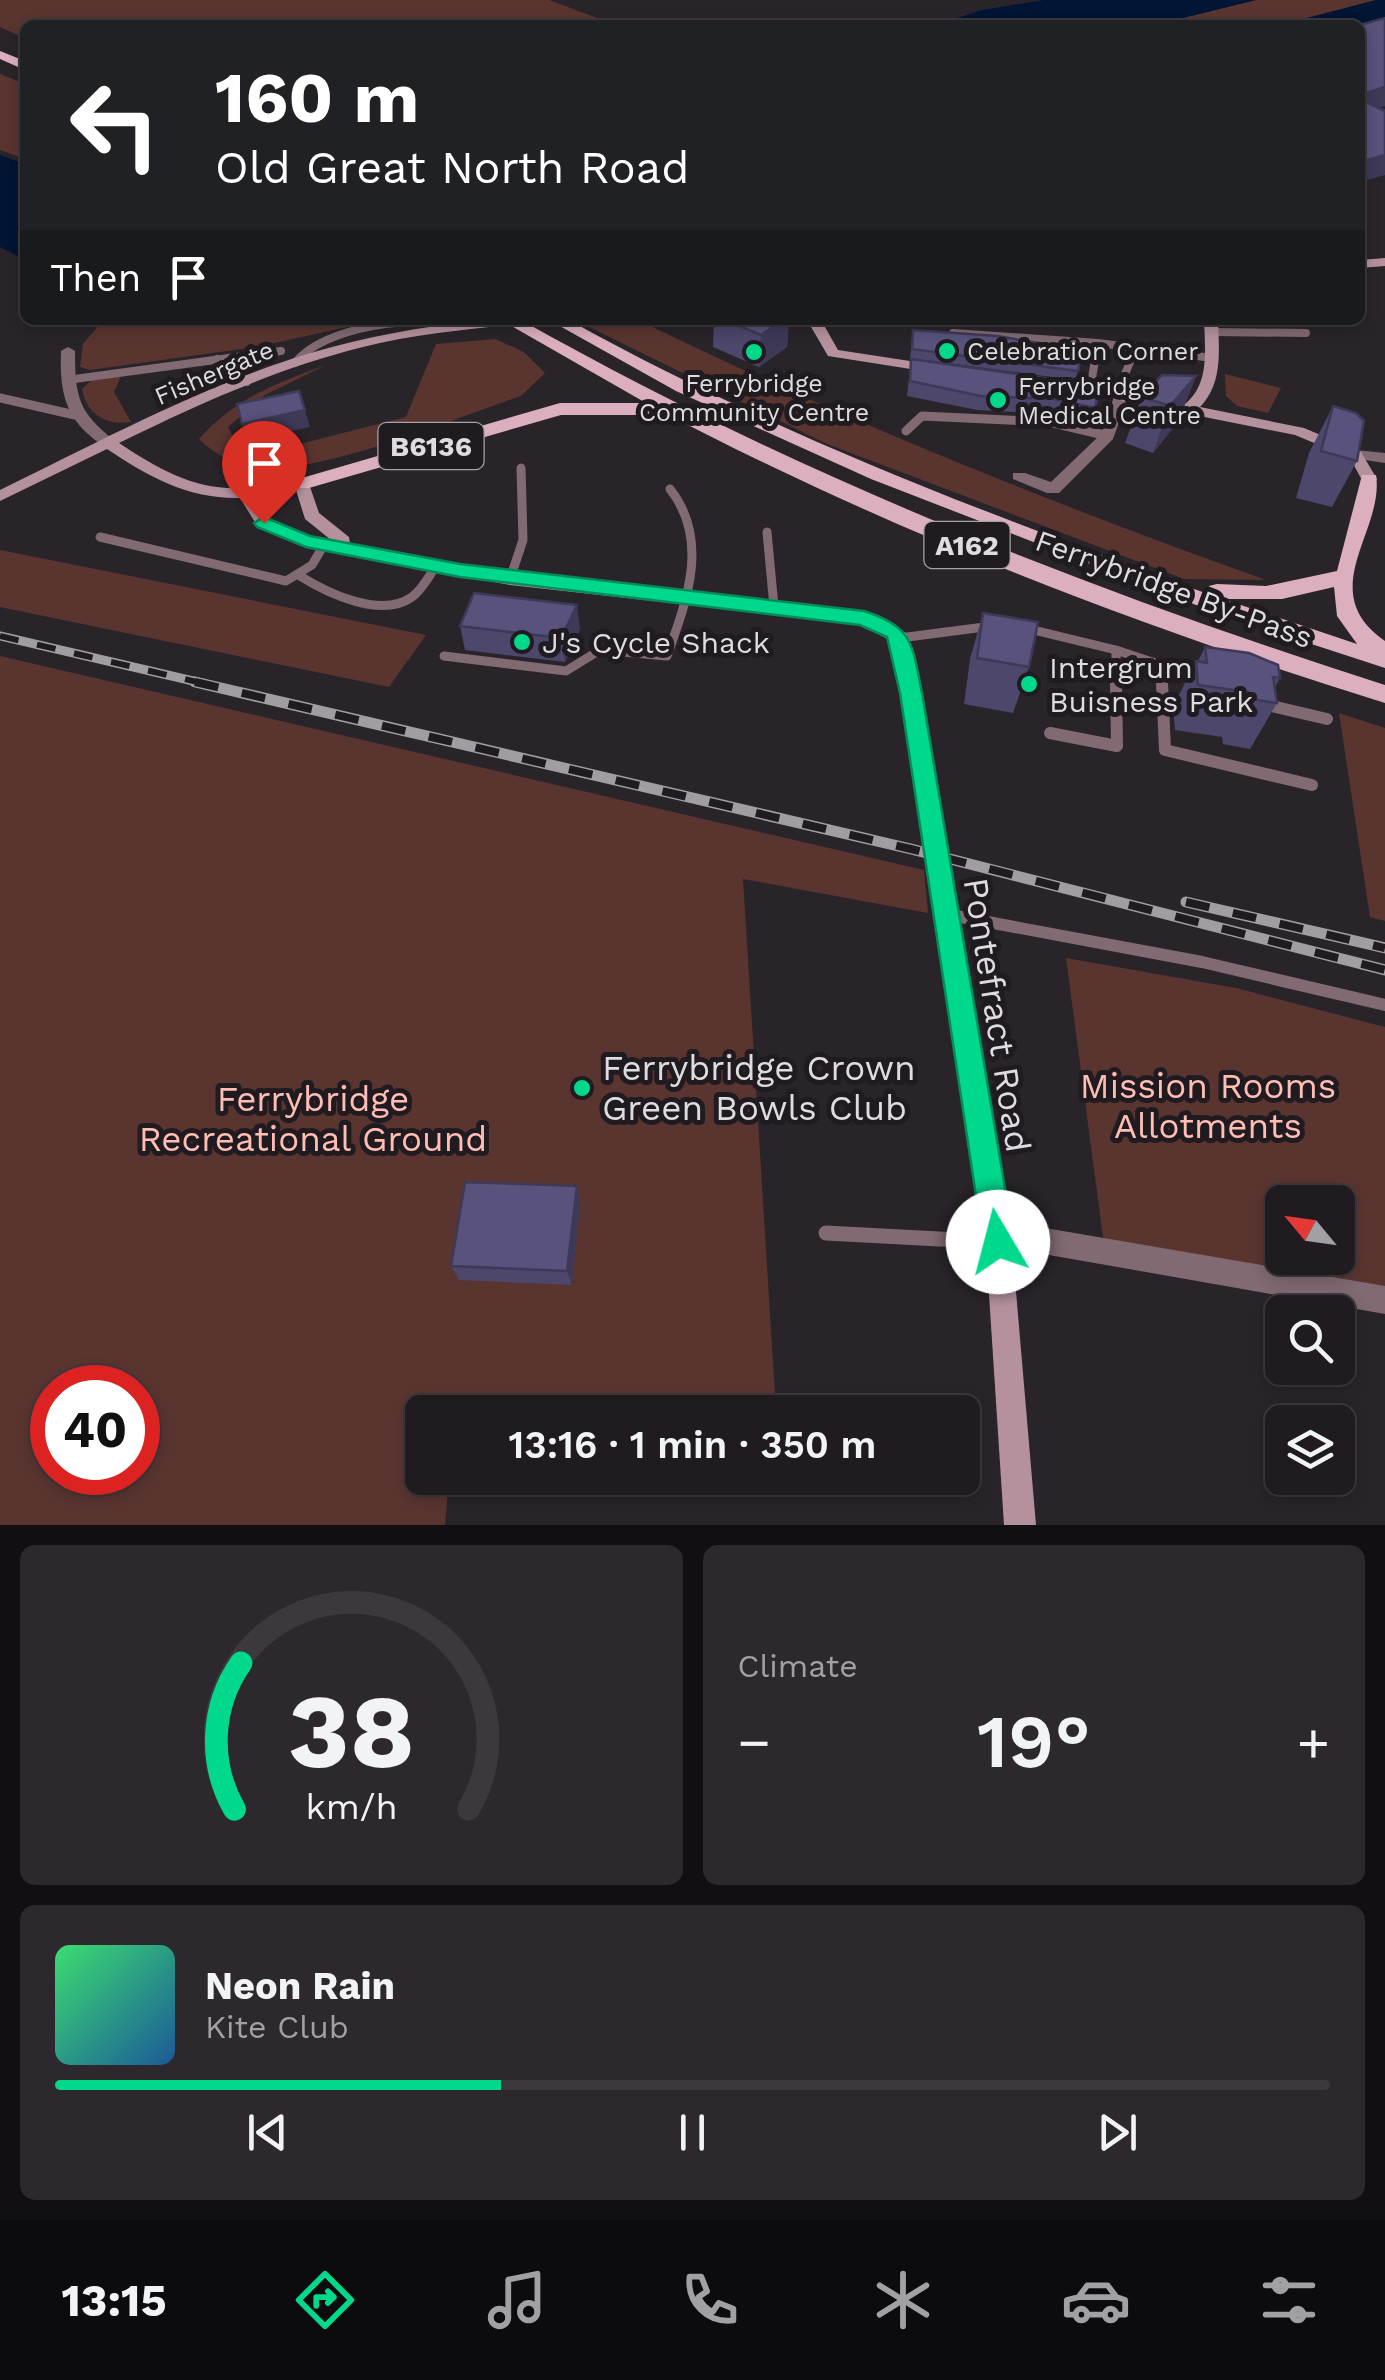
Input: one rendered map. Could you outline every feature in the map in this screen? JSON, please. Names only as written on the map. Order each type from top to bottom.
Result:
[{"type":"main road","name":"Fishergate","points":[[0,496],[109,442],[295,363],[360,343],[470,325]]},
{"type":"main road","name":"A162","points":[[521,325],[575,361]]},
{"type":"main road","name":"Ferrybridge By-Pass","points":[[566,325],[695,394],[882,477],[1148,579],[1385,660]]},
{"type":"main road","points":[[817,325],[833,353],[880,363],[959,371]]},
{"type":"main road","points":[[1190,408],[1203,399],[1207,388],[1212,358],[1211,326]]},
{"type":"main road","points":[[560,409],[576,394],[575,361]]},
{"type":"main road","name":"Ferrybridge By-Pass","points":[[575,361],[665,411],[857,501],[987,554],[1385,694]]},
{"type":"main road","points":[[1054,384],[1299,431],[1356,455],[1377,477],[1345,576],[1343,604],[1356,632],[1385,652]]},
{"type":"main road","points":[[1207,388],[1216,404],[1236,417]]},
{"type":"main road","points":[[560,409],[624,406],[665,411]]},
{"type":"main road","name":"B6136","points":[[109,442],[146,470],[182,486],[204,494],[246,496],[302,484],[560,409]]},
{"type":"main road","points":[[302,484],[311,515],[324,530],[353,547]]},
{"type":"main road","points":[[246,496],[264,523],[280,534],[325,544],[510,579],[864,618],[900,638]]},
{"type":"main road","points":[[1148,579],[1248,596],[1306,588],[1345,576]]},
{"type":"main road","name":"Pontefract Road","points":[[900,638],[998,1238],[1020,1525]]},
{"type":"street","points":[[68,350],[68,380],[75,414],[109,442]]},
{"type":"street","points":[[1019,476],[1053,488],[1108,436],[1120,394]]},
{"type":"street","points":[[1356,455],[1385,458]]},
{"type":"street","points":[[998,1238],[1385,1300]]},
{"type":"lane","points":[[1211,326],[1306,334]]},
{"type":"lane","points":[[934,332],[1098,342],[1212,358]]},
{"type":"lane","points":[[1092,378],[1098,342]]},
{"type":"lane","points":[[1120,394],[1136,347]]},
{"type":"lane","points":[[68,380],[280,351]]},
{"type":"lane","points":[[217,360],[248,382]]},
{"type":"lane","points":[[0,398],[75,414]]},
{"type":"lane","points":[[906,431],[922,416],[1049,422],[1108,436]]},
{"type":"lane","points":[[510,579],[520,565],[521,468]]},
{"type":"lane","points":[[444,656],[566,671],[600,650],[667,656],[688,598],[691,521],[685,503],[670,489]]},
{"type":"lane","points":[[767,532],[774,607]]},
{"type":"lane","points":[[100,537],[273,579],[300,576],[332,594],[398,604],[414,596],[436,566]]},
{"type":"lane","points":[[300,576],[325,544]]},
{"type":"lane","points":[[900,638],[1010,626],[1116,650],[1170,666],[1213,685]]},
{"type":"lane","points":[[1050,733],[1117,746],[1116,650]]},
{"type":"lane","points":[[1170,666],[1161,684],[1165,750],[1312,785]]},
{"type":"lane","points":[[1256,702],[1327,719]]},
{"type":"lane","points":[[945,914],[1202,962],[1385,1005]]},
{"type":"lane","points":[[826,1233],[998,1238]]},
{"type":"green space","points":[[0,0],[549,0],[603,20],[20,20],[20,36],[0,27]]},
{"type":"green space","points":[[1256,0],[1377,0],[1300,20],[1174,20]]},
{"type":"green space","points":[[0,74],[20,82],[20,157],[0,150]]},
{"type":"green space","points":[[99,325],[356,325],[256,347],[90,370],[80,367],[83,344]]},
{"type":"green space","points":[[585,325],[649,325],[948,459],[1266,580],[1184,579],[827,444]]},
{"type":"green space","points":[[495,339],[524,352],[545,373],[521,396],[390,442],[320,462],[260,468],[227,459],[199,439],[241,403],[326,365],[265,395],[228,427],[244,458],[406,417],[436,344]]},
{"type":"green space","points":[[1225,374],[1281,388],[1268,413],[1237,406],[1226,396]]},
{"type":"green space","points":[[121,376],[114,392],[131,422],[114,422],[99,416],[88,405],[82,389],[93,379]]},
{"type":"green space","points":[[0,550],[426,635],[389,687],[0,607]]},
{"type":"green space","name":"Ferrybridge Recreational Ground","points":[[0,656],[924,870],[928,913],[743,879],[775,1395],[405,1395],[405,1495],[448,1495],[445,1525],[0,1525]]},
{"type":"green space","points":[[1339,713],[1385,728],[1385,921],[1370,917]]},
{"type":"green space","name":"Mission Rooms Allotments","points":[[1066,958],[1236,988],[1385,1027],[1385,1300],[1105,1252]]},
{"type":"water","points":[[1044,0],[1256,0],[1174,20],[951,20],[982,10]]},
{"type":"water","points":[[1385,0],[1385,31],[1365,36],[1365,20],[1299,20]]},
{"type":"water","points":[[0,155],[20,162],[20,257],[0,247]]},
{"type":"building","points":[[1385,18],[1385,87],[1365,93],[1365,24]]},
{"type":"building","points":[[1365,101],[1385,111],[1385,155],[1365,161]]},
{"type":"building","points":[[737,325],[776,325],[761,335]]},
{"type":"building","points":[[913,330],[997,336],[1082,353],[1078,371],[912,349]]},
{"type":"building","points":[[911,359],[1100,386],[1095,408],[1054,399],[981,396],[910,381]]},
{"type":"building","points":[[1162,375],[1196,376],[1170,406],[1142,397]]},
{"type":"building","points":[[299,391],[305,410],[242,424],[237,404]]},
{"type":"building","points":[[1333,406],[1356,413],[1364,421],[1357,461],[1321,451]]},
{"type":"building","points":[[474,593],[577,605],[561,638],[460,626]]},
{"type":"building","points":[[983,613],[1038,622],[1029,667],[977,658]]},
{"type":"building","points":[[1205,647],[1249,653],[1278,665],[1280,678],[1273,677],[1277,703],[1250,699],[1248,692],[1198,685],[1196,661],[1207,663]]},
{"type":"building","points":[[465,1182],[577,1186],[567,1271],[451,1266]]},
{"type":"railway","points":[[0,636],[206,684]]},
{"type":"railway","points":[[195,682],[911,849],[1385,970]]},
{"type":"railway","points":[[1186,902],[1385,948]]},
{"type":"place","name":"Celebration Corner","points":[[947,351]]},
{"type":"place","name":"Ferrybridge Community Centre","points":[[754,352]]},
{"type":"place","name":"Ferrybridge Medical Centre","points":[[998,400]]},
{"type":"place","name":"J's Cycle Shack","points":[[522,642]]},
{"type":"place","name":"Intergrum Buisness Park","points":[[1029,684]]},
{"type":"place","name":"Ferrybridge Crown Green Bowls Club","points":[[582,1088]]},
{"type":"route","points":[[264,523],[280,534],[306,541],[510,579],[864,618],[894,632],[900,638],[911,693],[998,1242]]}]
